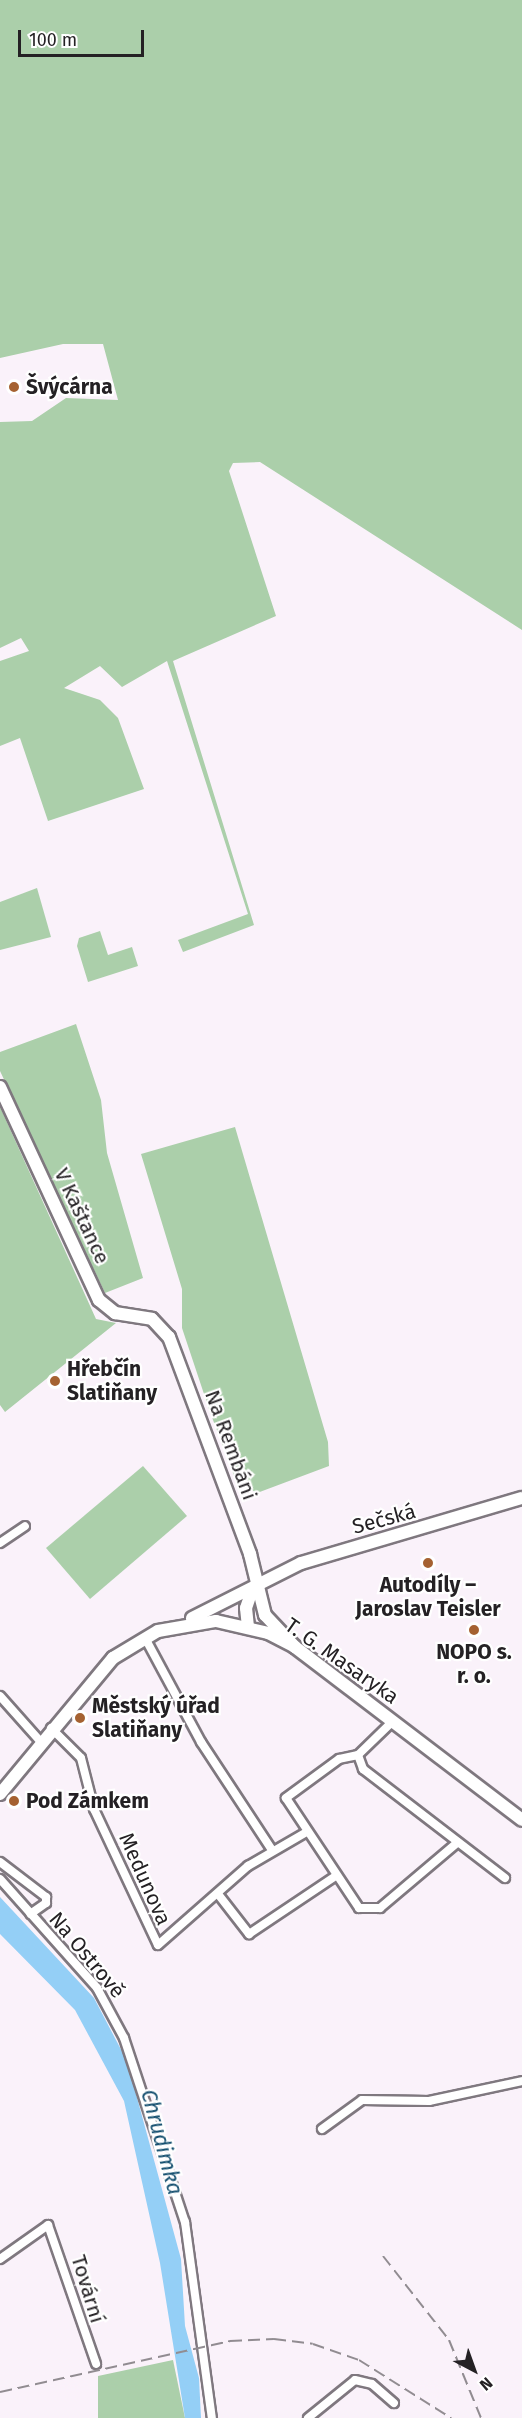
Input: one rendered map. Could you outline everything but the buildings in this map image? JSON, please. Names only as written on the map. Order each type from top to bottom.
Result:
[{"type":"street","name":"V Kaštance","points":[[0,1087],[99,1300],[115,1313],[159,1324]]},
{"type":"street","name":"Na Rembáni","points":[[159,1324],[172,1343],[256,1586]]},
{"type":"street","name":"Sečská","points":[[158,1631],[310,1560],[522,1498]]},
{"type":"street","points":[[0,1543],[24,1526]]},
{"type":"street","points":[[256,1586],[261,1604],[277,1633],[295,1647]]},
{"type":"street","points":[[248,1627],[246,1608],[256,1586]]},
{"type":"street","points":[[248,1627],[260,1616],[261,1604]]},
{"type":"street","name":"T. G. Masaryka","points":[[0,1794],[100,1669],[158,1631],[206,1620],[248,1627],[295,1647],[522,1820]]},
{"type":"street","points":[[145,1638],[201,1742],[272,1850]]},
{"type":"street","points":[[0,1696],[41,1742]]},
{"type":"street","points":[[393,1721],[358,1755],[339,1759],[287,1794],[305,1833],[334,1877],[359,1908],[373,1911],[458,1842]]},
{"type":"street","name":"Medunova","points":[[51,1728],[81,1758],[94,1809],[157,1945],[272,1850],[305,1833]]},
{"type":"street","points":[[358,1755],[363,1769],[505,1878]]},
{"type":"street","name":"Na Ostrově","points":[[0,1862],[46,1897],[30,1914]]},
{"type":"street","points":[[218,1894],[249,1934],[334,1877]]},
{"type":"street","name":"Na Ostrově","points":[[0,1879],[97,1988],[113,2014],[185,2222],[212,2418]]},
{"type":"street","points":[[322,2128],[362,2100],[429,2101],[522,2080]]},
{"type":"street","name":"Tovární","points":[[0,2259],[46,2223],[96,2364]]},
{"type":"street","points":[[308,2418],[355,2380],[372,2384],[394,2403]]},
{"type":"green space","points":[[0,0],[522,0],[522,630],[260,462],[233,463],[229,471],[276,616],[173,661],[254,925],[183,952],[178,940],[248,914],[167,661],[122,687],[100,666],[64,688],[100,700],[118,718],[144,789],[48,821],[20,738],[0,746],[0,661],[29,651],[21,638],[0,648],[0,422],[32,421],[66,398],[118,400],[103,344],[63,344],[0,358]]},
{"type":"green space","points":[[37,888],[51,937],[0,950],[0,902]]},
{"type":"green space","points":[[100,931],[108,955],[132,947],[138,966],[88,982],[77,946],[79,938]]},
{"type":"green space","points":[[76,1024],[101,1100],[107,1153],[143,1278],[105,1293],[0,1071],[0,1052]]},
{"type":"green space","points":[[0,1107],[96,1319],[116,1323],[5,1412],[0,1405]]},
{"type":"green space","points":[[235,1127],[328,1442],[329,1466],[257,1493],[236,1481],[210,1412],[182,1328],[182,1289],[141,1154]]},
{"type":"green space","points":[[143,1466],[187,1516],[90,1599],[46,1548]]},
{"type":"green space","points":[[173,2360],[185,2418],[98,2418],[98,2376]]},
{"type":"water","points":[[0,1897],[94,1998],[127,2061],[181,2259],[185,2326],[199,2378],[201,2418],[185,2418],[160,2263],[124,2101],[75,2010],[0,1934]]},
{"type":"railway","points":[[383,2256],[449,2340],[481,2418]]},
{"type":"railway","points":[[0,2392],[230,2341],[274,2339],[313,2344],[359,2360],[451,2418]]},
{"type":"place","name":"Švýcárna","points":[[14,387]]},
{"type":"place","name":"Hřebčín Slatiňany","points":[[55,1381]]},
{"type":"place","name":"Autodíly – Jaroslav Teisler","points":[[428,1563]]},
{"type":"place","name":"NOPO s. r. o.","points":[[474,1630]]},
{"type":"place","name":"Městský úřad Slatiňany","points":[[80,1718]]},
{"type":"place","name":"Pod Zámkem","points":[[14,1801]]},
{"type":"water label","name":"Chrudimka","points":[[162,2142]]}]
